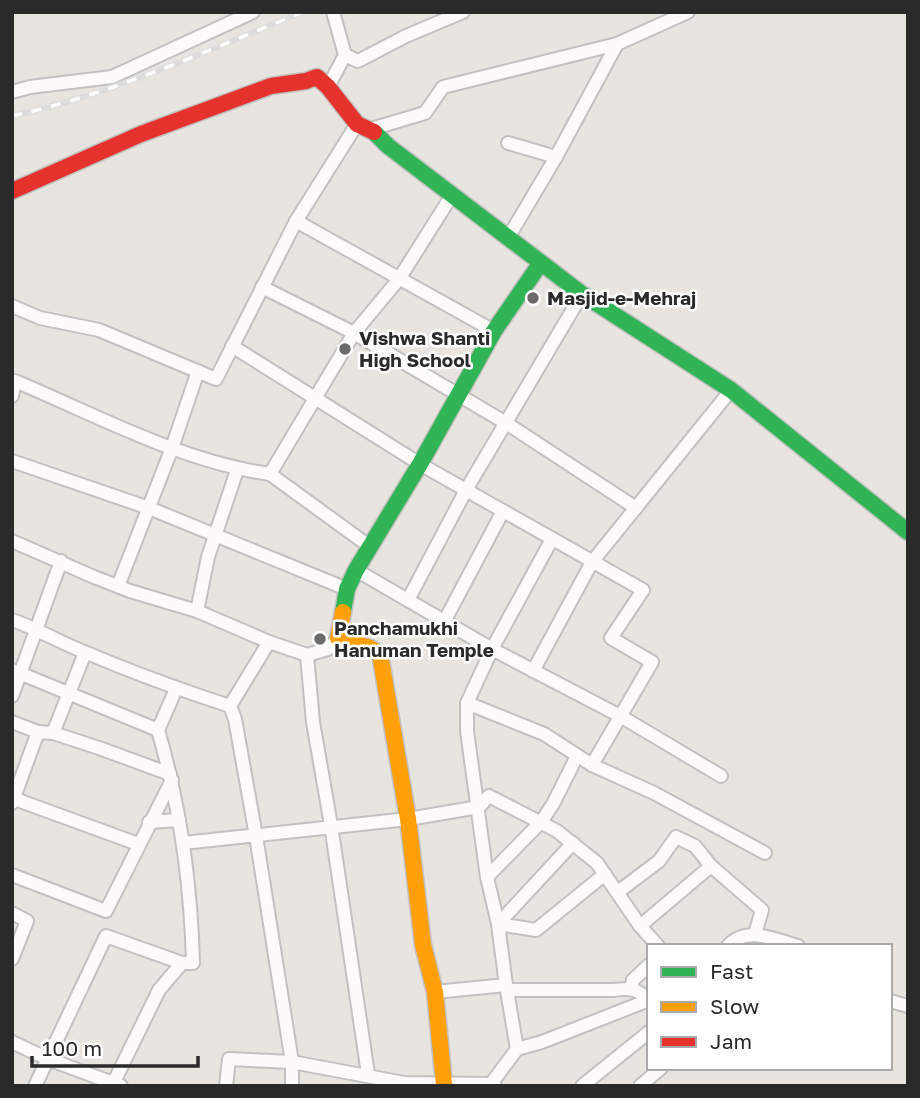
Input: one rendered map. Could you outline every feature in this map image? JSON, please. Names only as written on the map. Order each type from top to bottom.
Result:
[{"type":"main road","points":[[12,191],[141,134],[271,86],[317,77],[364,126],[540,264],[731,390],[908,532]]},
{"type":"main road","points":[[444,1084],[435,992],[423,945],[408,818],[380,654],[338,638],[347,589],[356,570],[420,464],[494,331],[540,264]]},
{"type":"street","points":[[12,92],[30,87],[112,77],[253,12]]},
{"type":"street","points":[[328,87],[345,55],[333,12]]},
{"type":"street","points":[[345,55],[358,61],[463,12]]},
{"type":"street","points":[[12,306],[40,318],[99,330],[216,379],[296,221],[364,126],[425,113],[443,87],[617,44],[688,12]]},
{"type":"street","points":[[508,238],[556,157],[617,44]]},
{"type":"street","points":[[508,143],[556,157]]},
{"type":"street","points":[[270,474],[354,333],[399,279],[452,195]]},
{"type":"street","points":[[296,221],[494,331]]},
{"type":"street","points":[[262,287],[354,333],[506,423],[636,508]]},
{"type":"street","points":[[408,600],[466,490],[582,294]]},
{"type":"street","points":[[232,346],[420,464],[643,590],[611,638],[652,662],[593,765]]},
{"type":"street","points":[[118,586],[172,448],[198,371]]},
{"type":"street","points":[[12,396],[15,381],[172,448],[237,470],[270,474],[369,546]]},
{"type":"street","points":[[533,671],[593,562],[731,390]]},
{"type":"street","points":[[12,461],[149,508],[347,589]]},
{"type":"street","points":[[197,611],[214,536],[237,470]]},
{"type":"street","points":[[445,620],[503,511]]},
{"type":"street","points":[[517,1049],[498,923],[487,877],[467,731],[467,703],[492,649],[552,539]]},
{"type":"street","points":[[12,541],[118,586],[197,611],[307,655],[328,649],[338,638]]},
{"type":"street","points":[[12,696],[17,672],[37,629],[61,561]]},
{"type":"street","points":[[356,570],[492,649],[622,717],[721,776]]},
{"type":"street","points":[[12,620],[85,653],[176,689],[230,706]]},
{"type":"street","points":[[269,642],[230,706],[256,836],[292,1062],[292,1086]]},
{"type":"street","points":[[53,733],[85,653]]},
{"type":"street","points":[[307,655],[313,722],[368,1074]]},
{"type":"street","points":[[17,672],[158,730]]},
{"type":"street","points":[[35,1086],[106,936],[182,963],[194,963],[183,843],[171,777],[158,730],[176,689]]},
{"type":"street","points":[[467,703],[544,734],[593,765],[654,793],[765,853]]},
{"type":"street","points":[[12,722],[38,732],[53,733],[171,777]]},
{"type":"street","points":[[38,732],[13,800],[138,844]]},
{"type":"street","points":[[487,877],[541,822],[577,756]]},
{"type":"street","points":[[12,876],[106,911],[171,777]]},
{"type":"street","points":[[183,843],[408,818],[479,807],[489,796],[541,822],[597,863],[640,926],[656,944]]},
{"type":"street","points":[[149,822],[178,820]]},
{"type":"street","points":[[618,892],[659,861],[677,836],[695,846],[711,866],[762,910],[755,934]]},
{"type":"street","points":[[498,923],[573,843]]},
{"type":"street","points":[[640,926],[711,866]]},
{"type":"street","points":[[498,923],[536,930],[605,874]]},
{"type":"street","points":[[12,913],[27,921],[12,959]]},
{"type":"street","points":[[730,944],[733,940],[755,934],[791,944]]},
{"type":"street","points":[[12,1042],[115,1085],[159,990],[182,963]]},
{"type":"street","points":[[631,988],[633,980],[647,967]]},
{"type":"street","points":[[435,992],[506,988],[631,988],[638,989],[647,998]]},
{"type":"street","points":[[226,1086],[229,1059],[292,1062],[368,1074],[404,1084],[493,1085],[517,1049],[542,1042],[647,1001]]},
{"type":"street","points":[[582,1086],[647,1034]]},
{"type":"street","points":[[639,1086],[659,1070]]},
{"type":"railway","points":[[12,116],[87,96],[196,56],[303,12]]},
{"type":"traffic: fast","points":[[374,132],[388,146],[582,294],[731,390],[908,532]]},
{"type":"traffic: fast","points":[[343,612],[347,589],[356,570],[420,464],[494,331],[540,264]]},
{"type":"traffic: slow","points":[[343,612],[338,638],[380,654],[408,819],[423,945],[435,992],[444,1084]]},
{"type":"traffic: jam","points":[[12,191],[141,134],[271,86],[317,77],[357,124],[374,132]]},
{"type":"place","name":"Masjid-e-Mehraj","points":[[533,298]]},
{"type":"place","name":"Vishwa Shanti High School","points":[[345,349]]},
{"type":"place","name":"Panchamukhi Hanuman Temple","points":[[320,639]]}]
